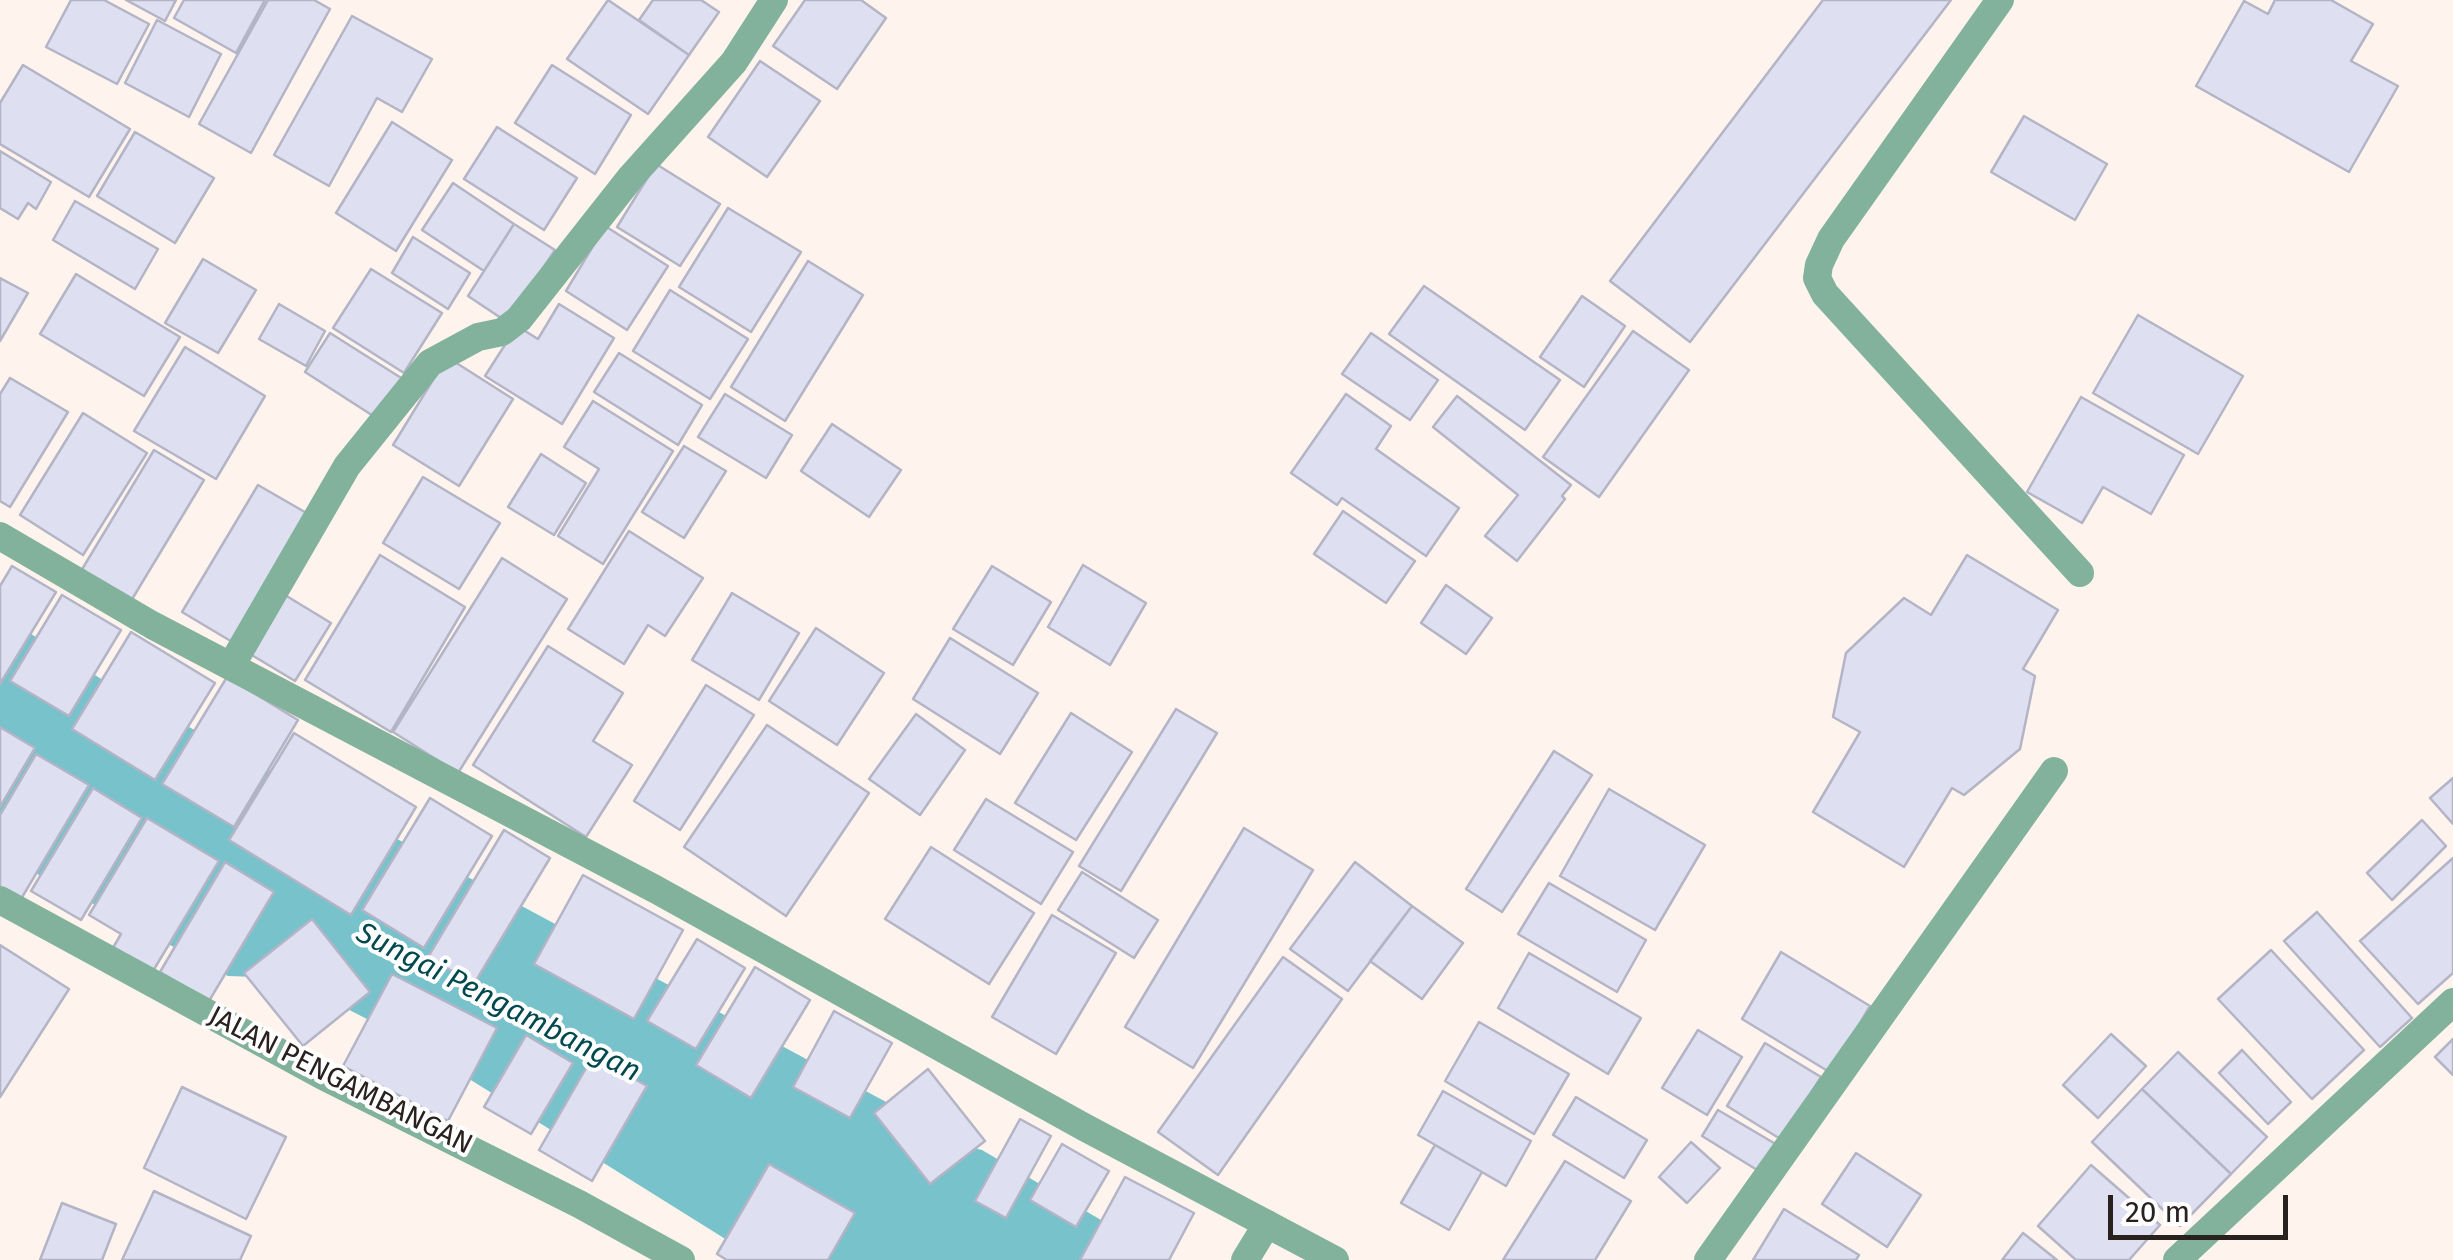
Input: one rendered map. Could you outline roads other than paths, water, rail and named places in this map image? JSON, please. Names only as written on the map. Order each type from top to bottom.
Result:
[{"type":"street","points":[[230,666],[347,466],[430,362],[478,338],[502,332],[518,318],[630,176],[734,62],[774,0]]},
{"type":"street","points":[[2000,0],[1832,240],[1817,278],[1825,294],[2080,573]]},
{"type":"street","points":[[0,536],[152,625],[656,889],[1084,1127],[1335,1260]]},
{"type":"street","points":[[1708,1260],[2054,771]]},
{"type":"street","name":"JALAN PENGAMBANGAN","points":[[0,900],[322,1076],[680,1260]]},
{"type":"street","points":[[2177,1260],[2453,1002]]},
{"type":"street","points":[[1245,1260],[1267,1224]]},
{"type":"water","name":"Sungai Pengambangan","points":[[0,614],[109,684],[901,1110],[957,1144],[982,1150],[1169,1260],[759,1260],[402,1037],[287,978],[228,976],[0,854]]}]
